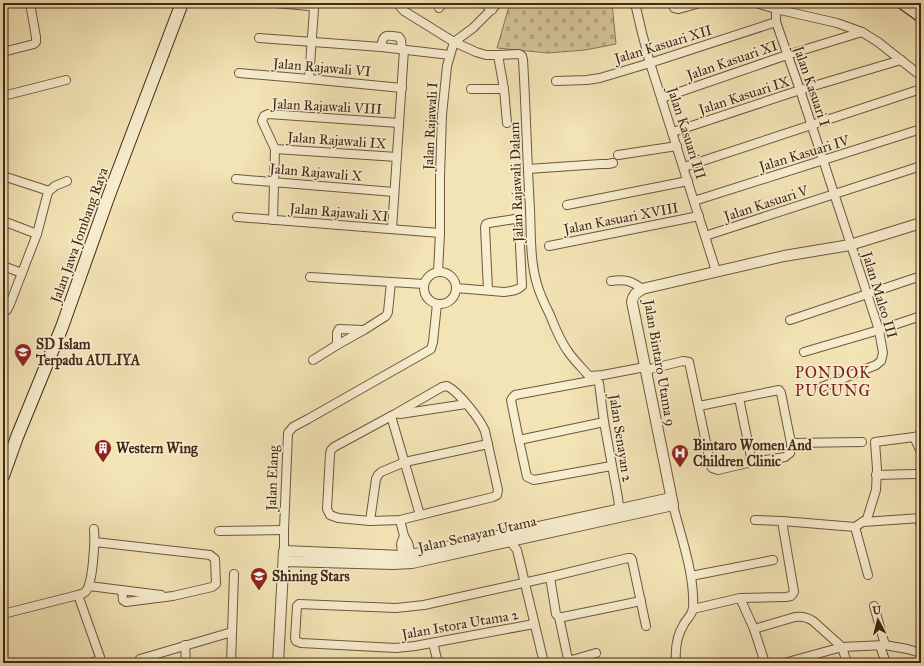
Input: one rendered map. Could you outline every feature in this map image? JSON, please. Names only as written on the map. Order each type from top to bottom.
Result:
[{"type":"main road","name":"Jalan Jawa Jombang Raya","points":[[3,476],[17,437],[62,327],[109,195],[182,3]]},
{"type":"main road","points":[[903,3],[921,16]]},
{"type":"street","points":[[3,52],[34,44],[36,42],[30,3]]},
{"type":"street","points":[[275,3],[312,7],[314,9],[309,79]]},
{"type":"street","name":"Jalan Rajawali Dalam","points":[[398,3],[404,11],[454,42],[476,52],[486,55],[519,54],[522,56],[527,125],[532,244],[534,269],[541,296],[568,352],[589,376],[645,368]]},
{"type":"street","points":[[484,3],[492,10]]},
{"type":"street","points":[[454,42],[473,28],[498,3]]},
{"type":"street","name":"Jalan Kasuari III","points":[[635,3],[650,63],[716,271]]},
{"type":"street","points":[[672,3],[674,8],[679,9],[700,3]]},
{"type":"street","points":[[756,3],[776,6],[837,22],[862,32],[878,42],[921,76]]},
{"type":"street","name":"Jalan Kasuari I","points":[[776,6],[776,22],[812,126],[850,245]]},
{"type":"street","name":"Jalan Kasuari XII","points":[[556,81],[600,78],[776,22]]},
{"type":"street","name":"Jalan Kasuari XI","points":[[662,98],[787,55],[862,32]]},
{"type":"street","points":[[381,47],[383,37],[387,35],[399,36],[403,50],[402,88],[392,229]]},
{"type":"street","points":[[259,38],[381,47],[450,55]]},
{"type":"street","name":"Jalan Rajawali I","points":[[438,272],[442,115],[447,66],[454,42]]},
{"type":"street","points":[[498,55],[504,89],[507,123]]},
{"type":"street","name":"Jalan Kasuari IX","points":[[673,132],[800,90],[900,60]]},
{"type":"street","name":"Jalan Rajawali VI","points":[[239,73],[402,88]]},
{"type":"street","points":[[3,96],[66,80]]},
{"type":"street","points":[[471,89],[504,89]]},
{"type":"street","points":[[684,168],[921,89]]},
{"type":"street","name":"Jalan Rajawali VIII","points":[[273,220],[275,149],[262,120],[264,116],[268,114],[399,123]]},
{"type":"street","name":"Jalan Kasuari IV","points":[[694,201],[921,129]]},
{"type":"street","points":[[618,155],[677,146]]},
{"type":"street","name":"Jalan Rajawali IX","points":[[275,149],[397,157]]},
{"type":"street","points":[[528,169],[613,163]]},
{"type":"street","points":[[834,194],[921,166]]},
{"type":"street","points":[[3,176],[46,190],[48,192]]},
{"type":"street","name":"Jalan Rajawali X","points":[[236,179],[394,192]]},
{"type":"street","points":[[4,312],[10,304],[37,234],[48,192],[55,186],[67,181]]},
{"type":"street","points":[[567,205],[688,181]]},
{"type":"street","name":"Jalan Kasuari V","points":[[705,236],[834,194]]},
{"type":"street","name":"Jalan Kasuari XVIII","points":[[549,246],[699,216]]},
{"type":"street","name":"Jalan Rajawali XI","points":[[237,217],[440,233]]},
{"type":"street","points":[[456,288],[497,292],[512,291],[522,286],[518,220],[515,219],[486,224],[488,290]]},
{"type":"street","points":[[3,221],[37,234]]},
{"type":"street","name":"Jalan Bintaro Utama 9","points":[[693,609],[691,576],[672,501],[632,302],[633,297],[642,289],[784,256],[850,245],[921,223]]},
{"type":"street","name":"Jalan Maleo III","points":[[822,386],[876,365],[881,361],[883,353],[879,330],[868,294],[850,245]]},
{"type":"street","points":[[3,266],[22,273]]},
{"type":"street","points":[[438,272],[447,274],[454,280],[456,288],[453,297],[446,303],[437,304],[429,300],[424,293],[424,284],[429,276],[438,272]]},
{"type":"street","points":[[790,320],[921,276]]},
{"type":"street","points":[[310,277],[424,284]]},
{"type":"street","points":[[611,281],[631,281],[642,289]]},
{"type":"street","points":[[631,281],[633,297]]},
{"type":"street","points":[[313,360],[337,344],[364,330],[386,316],[388,312],[391,282]]},
{"type":"street","name":"Jalan Elang","points":[[278,663],[284,556],[288,433],[290,430],[308,419],[431,348],[437,304]]},
{"type":"street","points":[[804,352],[921,316]]},
{"type":"street","points":[[337,344],[336,333],[339,329],[364,330]]},
{"type":"street","points":[[645,368],[683,361],[688,362],[712,468],[718,470],[752,462],[786,457],[790,453],[791,443],[781,393],[779,390],[699,406]]},
{"type":"street","name":"Jalan Senayan 2","points":[[519,440],[511,400],[515,395],[596,380],[599,382],[604,422],[621,512]]},
{"type":"street","points":[[447,386],[452,388],[466,404],[483,425],[498,490],[497,495],[400,520],[338,518],[330,515],[327,510],[330,454],[334,447],[442,387],[447,386]]},
{"type":"street","points":[[739,398],[752,462]]},
{"type":"street","points":[[393,415],[466,404]]},
{"type":"street","points":[[393,415],[420,515]]},
{"type":"street","points":[[604,422],[519,440],[527,477],[534,480],[612,466]]},
{"type":"street","points":[[755,520],[855,528],[867,519],[876,490],[875,442],[918,436],[921,452]]},
{"type":"street","points":[[791,443],[862,442]]},
{"type":"street","points":[[370,520],[378,475],[381,472],[405,462],[488,444]]},
{"type":"street","points":[[876,475],[915,474]]},
{"type":"street","name":"Jalan Senayan Utama","points":[[407,560],[672,501]]},
{"type":"street","name":"Jalan Senayan Utama","points":[[284,556],[407,560],[515,540],[621,512]]},
{"type":"street","points":[[863,522],[920,518],[921,527]]},
{"type":"street","points":[[400,520],[404,536],[401,544],[407,560]]},
{"type":"street","points":[[676,663],[675,654],[678,636],[684,624],[691,616],[693,609],[740,598],[786,598],[791,596],[794,592],[782,521]]},
{"type":"street","points":[[855,528],[868,575]]},
{"type":"street","points":[[3,614],[78,596],[84,593],[89,586],[95,542],[94,529]]},
{"type":"street","points":[[219,531],[284,530]]},
{"type":"street","points":[[515,540],[544,663]]},
{"type":"street","points":[[95,542],[210,555],[215,559],[216,582],[214,586],[173,596],[126,602],[123,600],[122,590]]},
{"type":"street","points":[[524,583],[631,558],[646,626]]},
{"type":"street","points":[[691,576],[773,560]]},
{"type":"street","points":[[231,663],[234,574]]},
{"type":"street","points":[[550,577],[556,614],[568,659],[572,660],[596,653]]},
{"type":"street","name":"Jalan Istora Utama 2","points":[[524,583],[411,607],[396,608],[299,604],[297,606],[295,638],[296,641],[302,643],[396,648],[433,643],[534,624]]},
{"type":"street","points":[[89,586],[173,596]]},
{"type":"street","points":[[78,596],[100,657],[99,660],[91,663]]},
{"type":"street","points":[[740,598],[754,629],[765,663]]},
{"type":"street","points":[[558,617],[641,601]]},
{"type":"street","points":[[874,606],[886,663]]},
{"type":"street","points":[[754,629],[795,617],[809,618],[842,647],[848,663]]},
{"type":"street","points":[[140,659],[232,632]]},
{"type":"street","points":[[433,643],[438,663]]},
{"type":"street","points":[[185,645],[186,663]]},
{"type":"street","points":[[784,663],[842,647],[882,646],[907,649],[921,653]]},
{"type":"green space","points":[[510,3],[612,3],[616,44],[585,50],[548,53],[497,48]]},
{"type":"waterway","points":[[916,3],[921,7]]},
{"type":"place","name":"SD Islam Terpadu AULIYA","points":[[23,367]]},
{"type":"place","name":"Western Wing","points":[[103,463]]},
{"type":"place","name":"Bintaro Women And Children Clinic","points":[[680,468]]},
{"type":"place","name":"Shining Stars","points":[[259,591]]},
{"type":"district","name":"PONDOK PUCUNG","points":[[833,381]]}]
